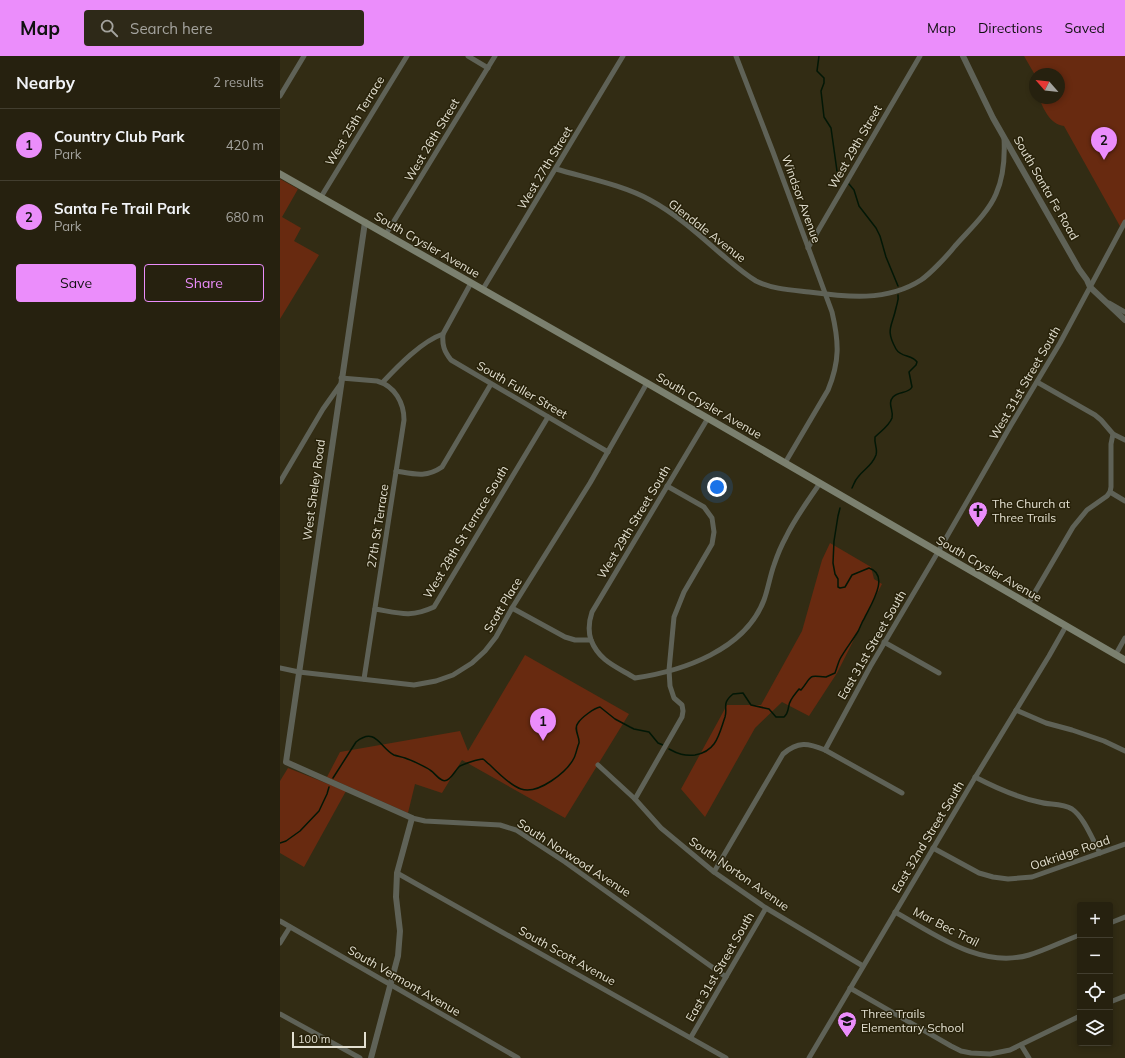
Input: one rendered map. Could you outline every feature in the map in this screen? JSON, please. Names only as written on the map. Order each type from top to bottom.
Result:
[{"type":"main road","name":"South Crysler Avenue","points":[[280,174],[708,418],[1125,660]]},
{"type":"street","points":[[280,96],[304,56]]},
{"type":"street","name":"West 25th Terrace","points":[[321,197],[407,56]]},
{"type":"street","points":[[468,56],[488,68]]},
{"type":"street","name":"West 26th Street","points":[[386,234],[495,56]]},
{"type":"street","name":"West 27th Street","points":[[483,289],[623,56]]},
{"type":"street","name":"Windsor Avenue","points":[[736,56],[773,152],[832,312],[835,324],[838,352],[836,366],[828,390],[785,463]]},
{"type":"street","name":"West 29th Street","points":[[808,248],[920,56]]},
{"type":"street","name":"South Santa Fe Road","points":[[963,56],[993,118],[1090,287],[1125,320]]},
{"type":"street","name":"Glendale Avenue","points":[[556,169],[635,193],[651,201],[681,220],[741,271],[757,281],[778,288],[863,297],[886,294],[921,280],[950,252],[989,206],[996,194],[1005,157],[1004,137]]},
{"type":"street","name":"West Sheley Road","points":[[286,762],[364,222]]},
{"type":"street","name":"West 31st Street South","points":[[938,552],[1060,343],[1125,222]]},
{"type":"street","points":[[342,378],[383,382],[432,338],[443,334],[446,326],[471,283]]},
{"type":"street","points":[[1107,302],[1125,312]]},
{"type":"street","name":"South Fuller Street","points":[[443,334],[442,343],[445,353],[451,360],[608,452]]},
{"type":"street","name":"27th St Terrace","points":[[364,679],[404,420],[404,411],[398,396],[383,382]]},
{"type":"street","points":[[1037,382],[1095,415],[1113,434],[1125,440]]},
{"type":"street","name":"Scott Place","points":[[280,668],[299,672],[414,685],[436,681],[453,675],[472,664],[496,637],[512,608],[608,452],[647,383]]},
{"type":"street","points":[[396,471],[425,475],[442,466],[491,384]]},
{"type":"street","points":[[280,482],[324,409],[340,386]]},
{"type":"street","name":"West 28th St Terrace South","points":[[375,608],[407,615],[421,613],[434,607],[548,417]]},
{"type":"street","name":"West 29th Street South","points":[[591,640],[589,636],[589,626],[592,612],[708,418]]},
{"type":"street","points":[[1028,604],[1072,527],[1087,510],[1107,496],[1110,492],[1111,444],[1113,434]]},
{"type":"street","points":[[512,608],[565,637],[575,640],[591,640],[596,652],[603,659],[635,678],[651,676],[691,664],[712,655],[733,641],[749,626],[757,614],[763,600],[774,564],[786,537],[820,483]]},
{"type":"street","points":[[635,799],[684,711],[682,705],[674,698],[670,686],[669,670],[674,617],[684,592],[712,544],[714,532],[712,518],[704,507],[667,486]]},
{"type":"street","points":[[1110,492],[1125,501]]},
{"type":"street","name":"East 31st Street South","points":[[825,750],[884,642],[938,552]]},
{"type":"street","name":"East 32nd Street South","points":[[809,1058],[1066,626]]},
{"type":"street","points":[[1116,654],[1125,638]]},
{"type":"street","points":[[884,642],[939,673]]},
{"type":"street","points":[[1016,710],[1046,723],[1104,741],[1125,751]]},
{"type":"street","points":[[714,872],[783,754],[791,747],[802,744],[812,744],[902,793]]},
{"type":"street","name":"South Norwood Avenue","points":[[280,759],[412,818],[425,822],[500,825],[516,830],[578,871],[726,977]]},
{"type":"street","name":"South Norton Avenue","points":[[598,765],[635,799],[661,828],[714,872],[766,908],[863,966]]},
{"type":"street","points":[[975,777],[995,788],[1015,796],[1073,809],[1081,818],[1100,853]]},
{"type":"street","points":[[371,1058],[398,956],[400,943],[396,896],[398,873],[412,818]]},
{"type":"street","name":"Oakridge Road","points":[[933,848],[979,873],[1008,879],[1032,877],[1125,844]]},
{"type":"street","name":"South Scott Avenue","points":[[398,873],[726,1058]]},
{"type":"street","name":"East 31st Street South","points":[[691,1037],[766,908]]},
{"type":"street","name":"Mar Bec Trail","points":[[895,912],[969,952],[994,957],[1015,957],[1028,955],[1077,936]]},
{"type":"street","points":[[1113,922],[1125,917]]},
{"type":"street","name":"South Vermont Avenue","points":[[280,921],[518,1058]]},
{"type":"street","points":[[280,943],[290,927]]},
{"type":"street","points":[[850,988],[950,1046],[971,1053],[990,1054],[1010,1050],[1077,1018]]},
{"type":"street","points":[[1113,1001],[1125,996]]},
{"type":"street","points":[[280,1014],[360,1058]]},
{"type":"street","points":[[1020,1046],[1029,1058]]},
{"type":"shaded area","points":[[1024,56],[1125,56],[1125,222],[1121,228],[1064,126],[1059,125],[1051,119],[1045,112],[1042,104],[1065,104],[1065,68],[1031,68]]},
{"type":"shaded area","points":[[280,179],[298,189],[282,217],[301,228],[294,241],[319,255],[280,319]]},
{"type":"shaded area","points":[[830,543],[871,567],[874,579],[882,584],[837,673],[809,716],[782,702],[755,728],[705,817],[681,789],[727,705],[761,705],[802,631],[822,560]]},
{"type":"shaded area","points":[[525,655],[629,714],[565,818],[462,760],[442,793],[415,784],[408,813],[327,777],[340,752],[460,731],[468,751]]},
{"type":"shaded area","points":[[288,768],[346,791],[304,867],[280,853],[280,781]]},
{"type":"waterway","points":[[819,56],[817,71],[824,78],[821,91],[824,117],[831,128],[837,171],[842,177]]},
{"type":"waterway","points":[[849,184],[854,190],[859,206],[876,228],[880,236],[886,257],[898,286]]},
{"type":"waterway","points":[[852,488],[860,474],[874,459],[876,453],[875,437],[891,421],[891,400],[895,395],[908,391],[912,387],[909,372],[917,362],[912,358],[898,352],[890,332],[898,302],[898,295]]},
{"type":"waterway","points":[[669,749],[684,755],[695,755],[702,753],[713,746],[719,735],[726,714],[727,700],[733,694],[743,693],[751,705],[769,709],[776,717],[784,717],[793,697],[799,689],[801,690],[810,678],[815,676],[826,677],[835,673],[840,659],[858,631],[874,599],[879,584],[878,577],[875,572],[869,568],[852,575],[845,587],[838,587],[838,579],[835,574],[833,563],[834,541],[840,508]]},
{"type":"waterway","points":[[333,778],[356,742],[368,736],[373,737],[394,755],[408,759],[425,767],[445,781],[460,766],[483,759],[513,785],[521,789],[535,789],[559,776],[570,764],[575,756],[579,743],[576,730],[577,725],[594,709],[600,707],[615,719],[630,727],[649,732],[658,743],[663,745]]},
{"type":"waterway","points":[[280,843],[286,841],[300,831],[319,811],[329,787]]},
{"type":"place","name":"Santa Fe Trail Park","points":[[1104,160]]},
{"type":"place","name":"The Church at Three Trails","points":[[978,528]]},
{"type":"place","name":"Country Club Park","points":[[543,741]]},
{"type":"place","name":"Three Trails Elementary School","points":[[847,1038]]}]
